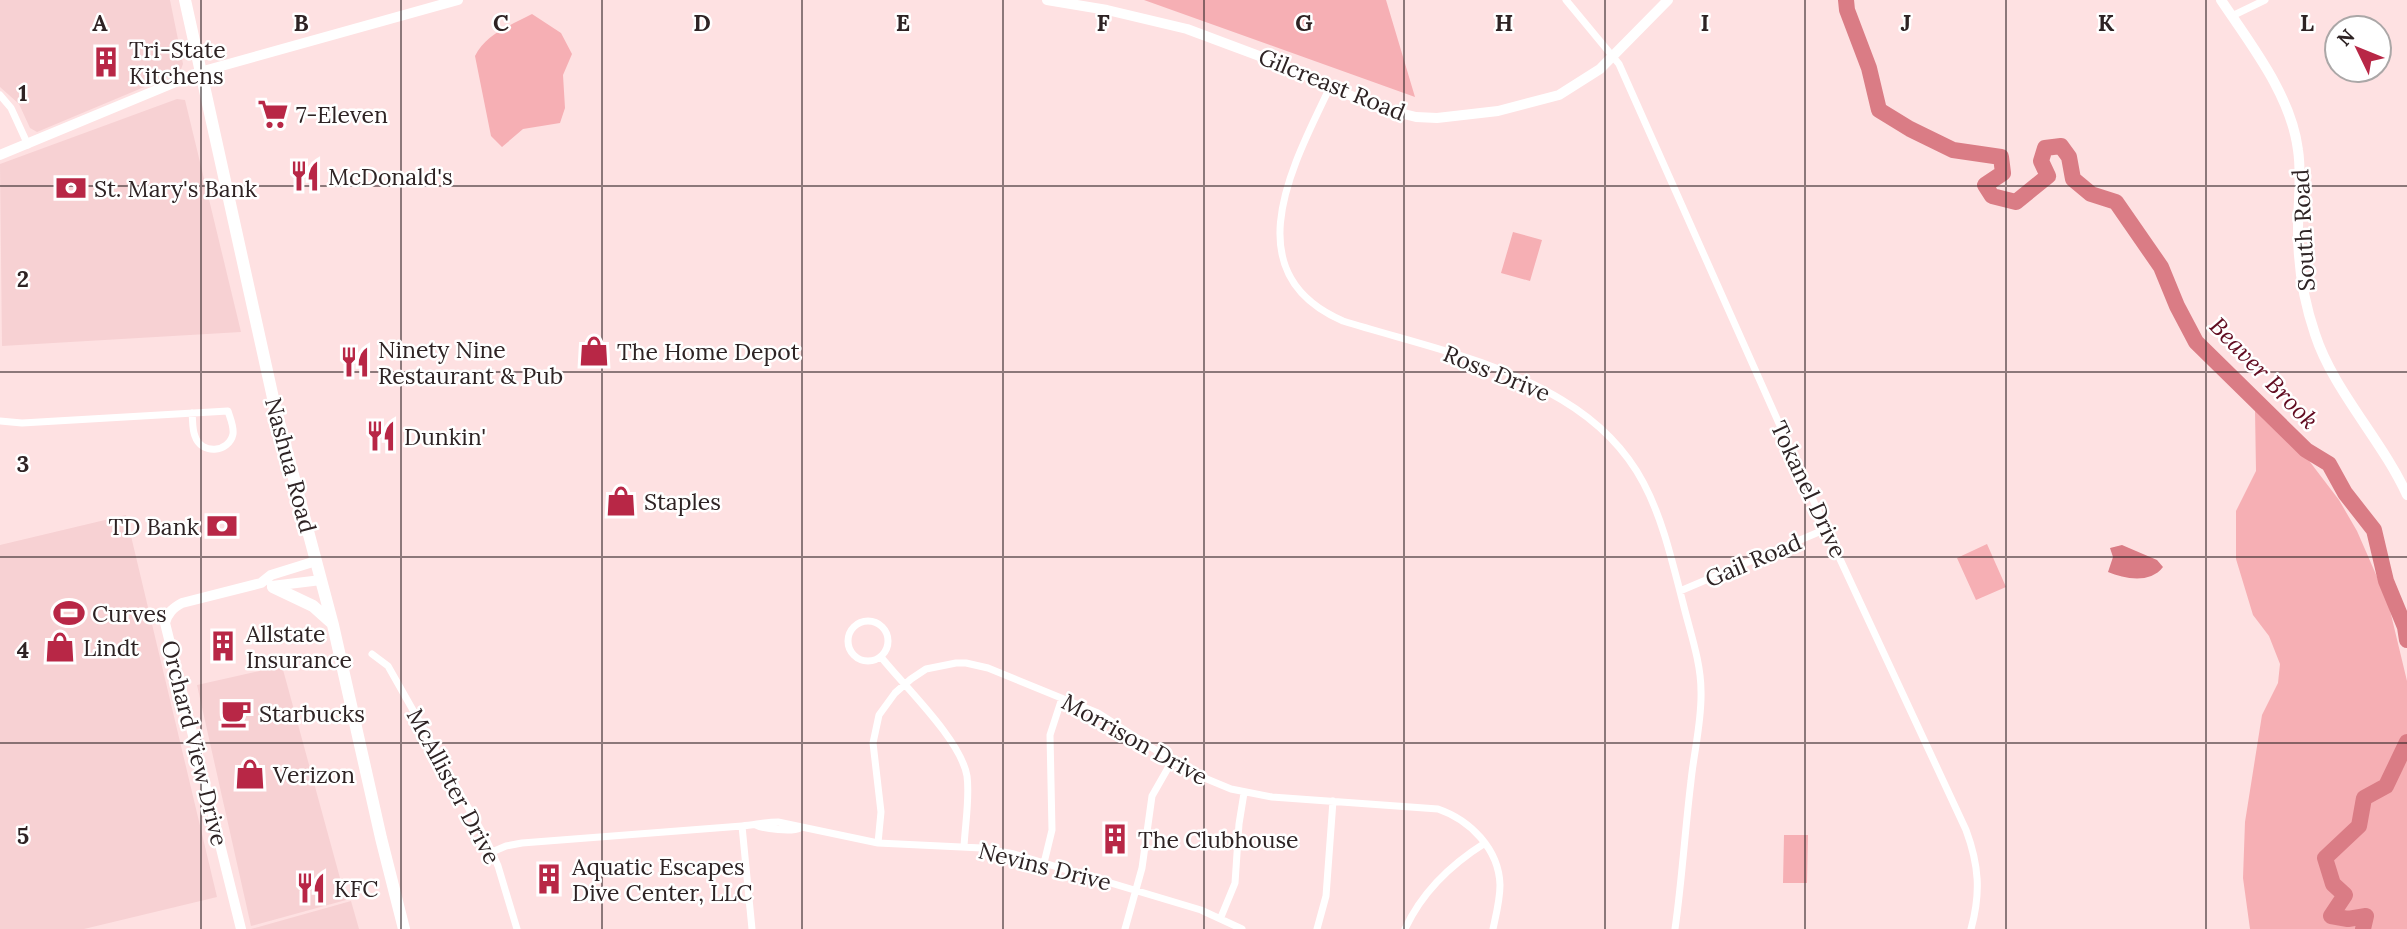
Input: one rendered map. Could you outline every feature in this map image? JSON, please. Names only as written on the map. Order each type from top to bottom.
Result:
[{"type":"main road","name":"Nashua Road","points":[[185,0],[275,407],[333,625],[404,929]]},
{"type":"main road","points":[[267,585],[313,606],[333,625]]},
{"type":"street","points":[[0,155],[200,72],[458,0]]},
{"type":"street","name":"Gilcreast Road","points":[[1050,0],[1187,29],[1278,63],[1396,113],[1416,117],[1458,117],[1528,104],[1559,95],[1592,74],[1668,0]]},
{"type":"street","name":"Tokanel Drive","points":[[1566,0],[1613,55],[1629,84],[1826,528],[1973,849],[1979,891],[1971,929]]},
{"type":"street","name":"South Road","points":[[2221,0],[2269,74],[2294,130],[2300,170],[2299,253],[2314,333],[2331,370],[2387,457],[2407,495]]},
{"type":"street","points":[[2232,16],[2265,0]]},
{"type":"street","name":"Ross Drive","points":[[1330,87],[1295,163],[1283,202],[1281,243],[1284,263],[1293,282],[1306,299],[1323,312],[1353,324],[1490,365],[1528,380],[1581,412],[1613,440],[1649,490],[1665,532],[1696,659],[1701,691],[1675,929]]},
{"type":"street","points":[[0,95],[10,108],[27,145]]},
{"type":"street","points":[[0,421],[22,423],[192,413],[228,411],[233,429],[230,441],[215,450],[203,447],[195,437],[192,413]]},
{"type":"street","name":"Gail Road","points":[[1680,591],[1826,528]]},
{"type":"street","name":"Orchard View Drive","points":[[267,585],[271,575],[316,561]]},
{"type":"street","name":"Orchard View Drive","points":[[241,929],[165,623],[167,615],[182,603],[267,585],[321,580]]},
{"type":"street","points":[[870,621],[884,629],[888,646],[881,657],[870,662],[854,656],[848,641],[854,626],[870,621]]},
{"type":"street","name":"McAllister Drive","points":[[372,654],[388,666],[492,852],[517,929]]},
{"type":"street","points":[[881,657],[960,754],[967,778],[964,847]]},
{"type":"street","name":"Morrison Drive","points":[[878,843],[881,812],[874,759],[875,726],[885,705],[903,685],[926,669],[944,664],[966,663],[988,668],[1098,713],[1204,779],[1244,793],[1438,809],[1462,819],[1485,844],[1495,863],[1500,897],[1493,929]]},
{"type":"street","points":[[1044,863],[1052,830],[1049,735],[1062,698]]},
{"type":"street","points":[[1125,929],[1145,851],[1152,796],[1172,761]]},
{"type":"street","points":[[1221,917],[1235,883],[1244,793]]},
{"type":"street","points":[[1317,929],[1326,896],[1333,801]]},
{"type":"street","name":"Nevins Drive","points":[[492,852],[522,843],[778,822],[878,843],[998,851],[1221,917],[1241,929]]},
{"type":"street","points":[[742,826],[752,929]]},
{"type":"street","points":[[1405,929],[1429,890],[1461,858],[1485,844]]},
{"type":"shaded area","points":[[0,0],[170,0],[183,64],[180,72],[37,132],[30,128],[19,104],[0,87]]},
{"type":"shaded area","points":[[1144,0],[1386,0],[1415,97]]},
{"type":"shaded area","points":[[532,14],[561,33],[572,54],[563,75],[565,108],[560,123],[523,129],[502,147],[491,136],[475,56],[492,36]]},
{"type":"shaded area","points":[[177,99],[185,100],[241,332],[2,346],[0,164]]},
{"type":"shaded area","points":[[1513,232],[1542,240],[1530,281],[1501,273]]},
{"type":"shaded area","points":[[2255,410],[2294,441],[2339,500],[2357,531],[2388,602],[2407,681],[2407,929],[2250,929],[2243,878],[2245,822],[2262,715],[2278,683],[2280,664],[2269,636],[2253,615],[2236,559],[2236,511],[2256,471]]},
{"type":"shaded area","points":[[126,515],[217,897],[84,929],[0,929],[0,545]]},
{"type":"shaded area","points":[[1987,544],[2006,587],[1976,600],[1957,558]]},
{"type":"shaded area","points":[[2122,545],[2157,560],[2163,567],[2144,578],[2122,577],[2108,572],[2113,557],[2110,548]]},
{"type":"shaded area","points":[[282,666],[346,900],[251,926],[197,685]]},
{"type":"shaded area","points":[[1784,835],[1808,835],[1807,883],[1783,883]]},
{"type":"shaded area","points":[[351,901],[359,929],[251,929]]},
{"type":"waterway","name":"Beaver Brook","points":[[1846,0],[1847,10],[1869,68],[1879,110],[1953,150],[2001,157],[2003,173],[1985,185],[1992,196],[2016,202],[2048,176],[2041,161],[2045,148],[2061,146],[2069,157],[2073,179],[2091,194],[2116,202],[2161,267],[2196,342],[2306,450],[2329,464],[2345,493],[2374,530],[2386,581],[2405,627],[2407,640]]},
{"type":"waterway","name":"Beaver Brook","points":[[2363,929],[2366,916],[2348,919],[2331,916],[2345,895],[2333,884],[2325,858],[2359,826],[2364,798],[2386,786],[2407,742]]},
{"type":"place","name":"Tri-State Kitchens","points":[[106,62]]},
{"type":"place","name":"7-Eleven","points":[[273,114]]},
{"type":"place","name":"McDonald's","points":[[305,176]]},
{"type":"place","name":"St. Mary's Bank","points":[[71,188]]},
{"type":"place","name":"The Home Depot","points":[[594,351]]},
{"type":"place","name":"Ninety Nine Restaurant & Pub","points":[[355,362]]},
{"type":"place","name":"Dunkin'","points":[[381,436]]},
{"type":"place","name":"Staples","points":[[621,501]]},
{"type":"place","name":"TD Bank","points":[[222,526]]},
{"type":"place","name":"Curves","points":[[69,613]]},
{"type":"place","name":"Allstate Insurance","points":[[223,646]]},
{"type":"place","name":"Lindt","points":[[60,647]]},
{"type":"place","name":"Starbucks","points":[[236,713]]},
{"type":"place","name":"Verizon","points":[[250,774]]},
{"type":"place","name":"The Clubhouse","points":[[1115,839]]},
{"type":"place","name":"Aquatic Escapes Dive Center, LLC","points":[[549,879]]},
{"type":"place","name":"KFC","points":[[311,888]]}]
